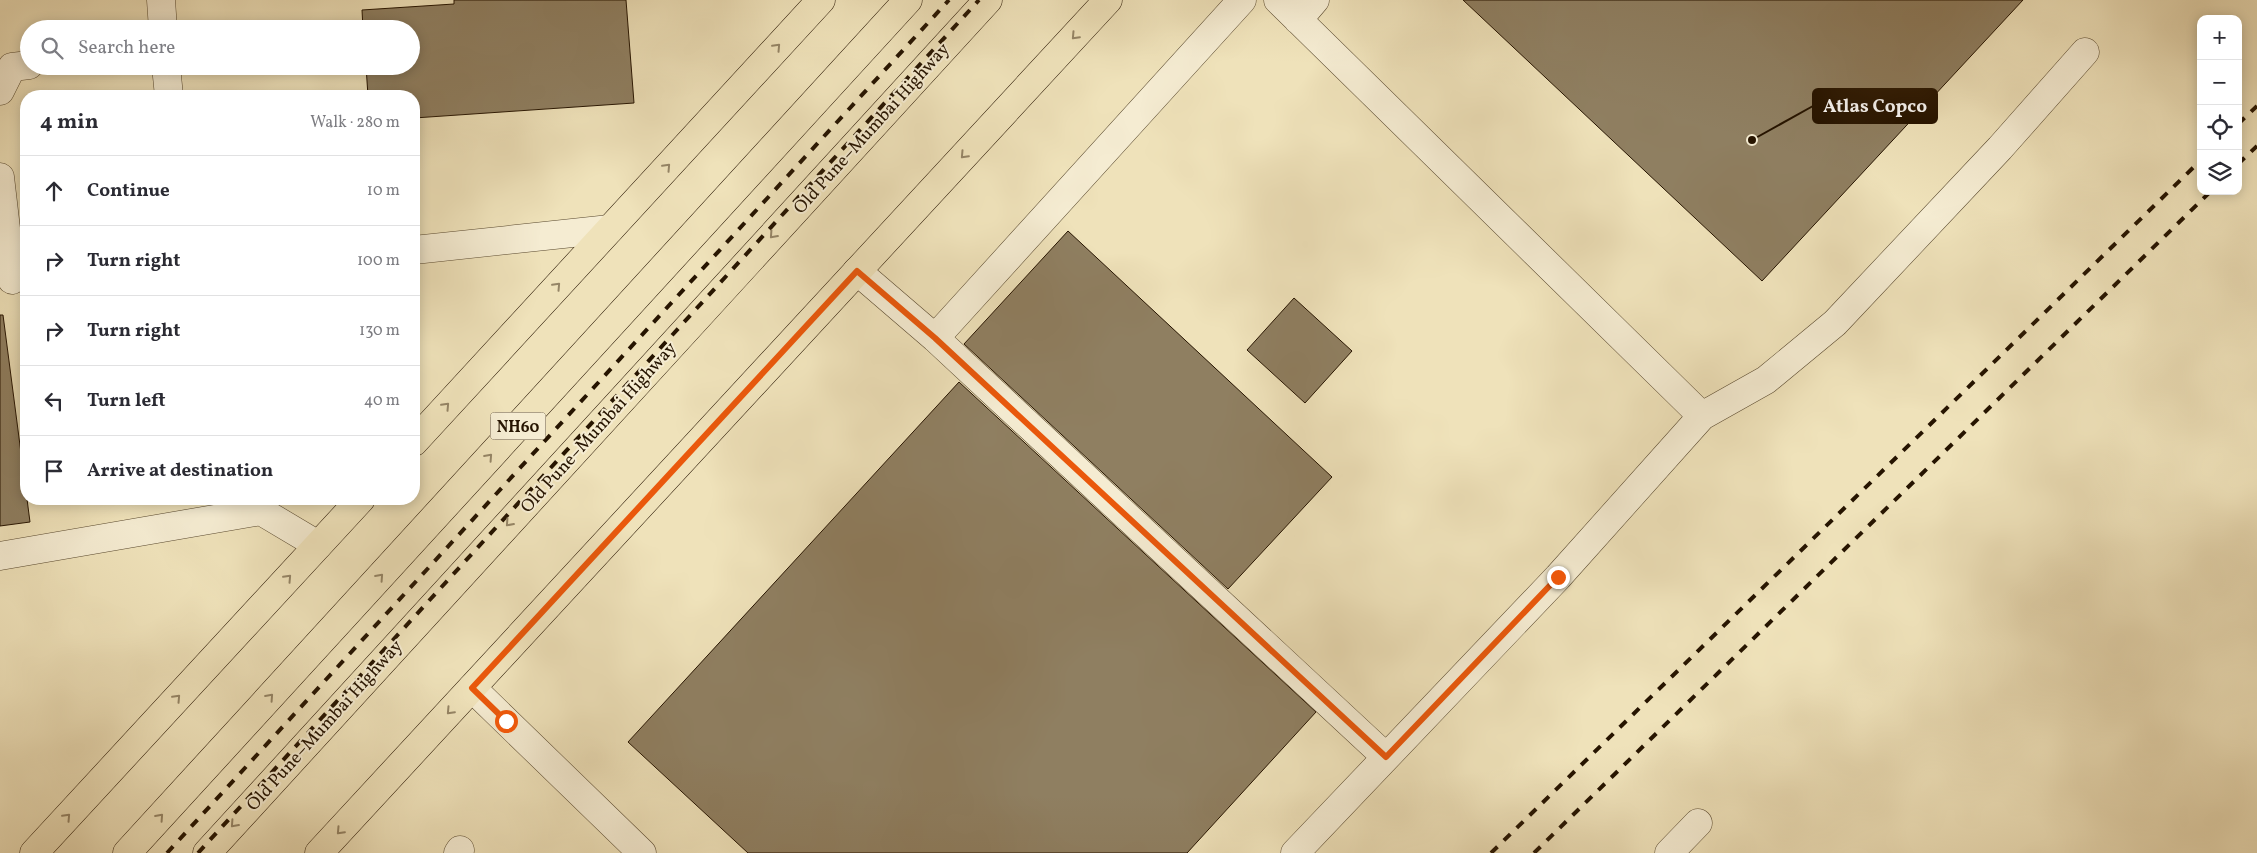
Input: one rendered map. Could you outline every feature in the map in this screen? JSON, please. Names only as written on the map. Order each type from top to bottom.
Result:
[{"type":"main road","points":[[420,435],[821,0]]},
{"type":"main road","name":"NH60","points":[[127,853],[908,0]]},
{"type":"main road","name":"Old Pune–Mumbai Highway","points":[[207,853],[988,0]]},
{"type":"main road","points":[[319,853],[1108,0]]},
{"type":"main road","points":[[34,853],[318,545],[352,505]]},
{"type":"street","points":[[161,0],[162,20]]},
{"type":"street","points":[[935,338],[1242,0]]},
{"type":"street","points":[[1278,0],[1306,10],[1702,416]]},
{"type":"street","points":[[1295,853],[1558,577],[1702,416],[1766,380],[1835,323],[2000,148],[2085,52]]},
{"type":"street","points":[[0,92],[12,66],[20,66]]},
{"type":"street","points":[[167,75],[168,90]]},
{"type":"street","points":[[0,177],[13,280]]},
{"type":"street","points":[[420,249],[610,229]]},
{"type":"street","points":[[857,271],[935,338],[1386,757]]},
{"type":"street","points":[[0,556],[261,511],[318,545]]},
{"type":"street","points":[[472,688],[642,853]]},
{"type":"street","points":[[1669,853],[1698,823]]},
{"type":"building","points":[[454,0],[626,0],[634,103],[420,118],[420,90],[368,90],[367,75],[420,75],[420,20],[363,20],[362,10],[454,4]]},
{"type":"building","points":[[1463,0],[2023,0],[1762,281]]},
{"type":"building","points":[[1068,231],[1332,477],[1228,589],[964,344]]},
{"type":"building","points":[[1294,298],[1352,351],[1305,403],[1247,350]]},
{"type":"building","points":[[0,315],[3,315],[20,445],[20,505],[28,505],[30,522],[0,526]]},
{"type":"building","points":[[959,382],[1316,712],[1187,853],[748,853],[628,742]]},
{"type":"railway","points":[[167,853],[949,0]]},
{"type":"railway","points":[[198,853],[979,0]]},
{"type":"railway","points":[[2242,120],[2257,106]]},
{"type":"railway","points":[[2242,160],[2257,146]]},
{"type":"railway","points":[[1491,853],[2197,164]]},
{"type":"railway","points":[[1534,853],[2207,195]]},
{"type":"place","name":"Atlas Copco","points":[[1752,140]]},
{"type":"route","points":[[506,721],[472,688],[857,271],[935,338],[1386,757],[1558,577]]}]
